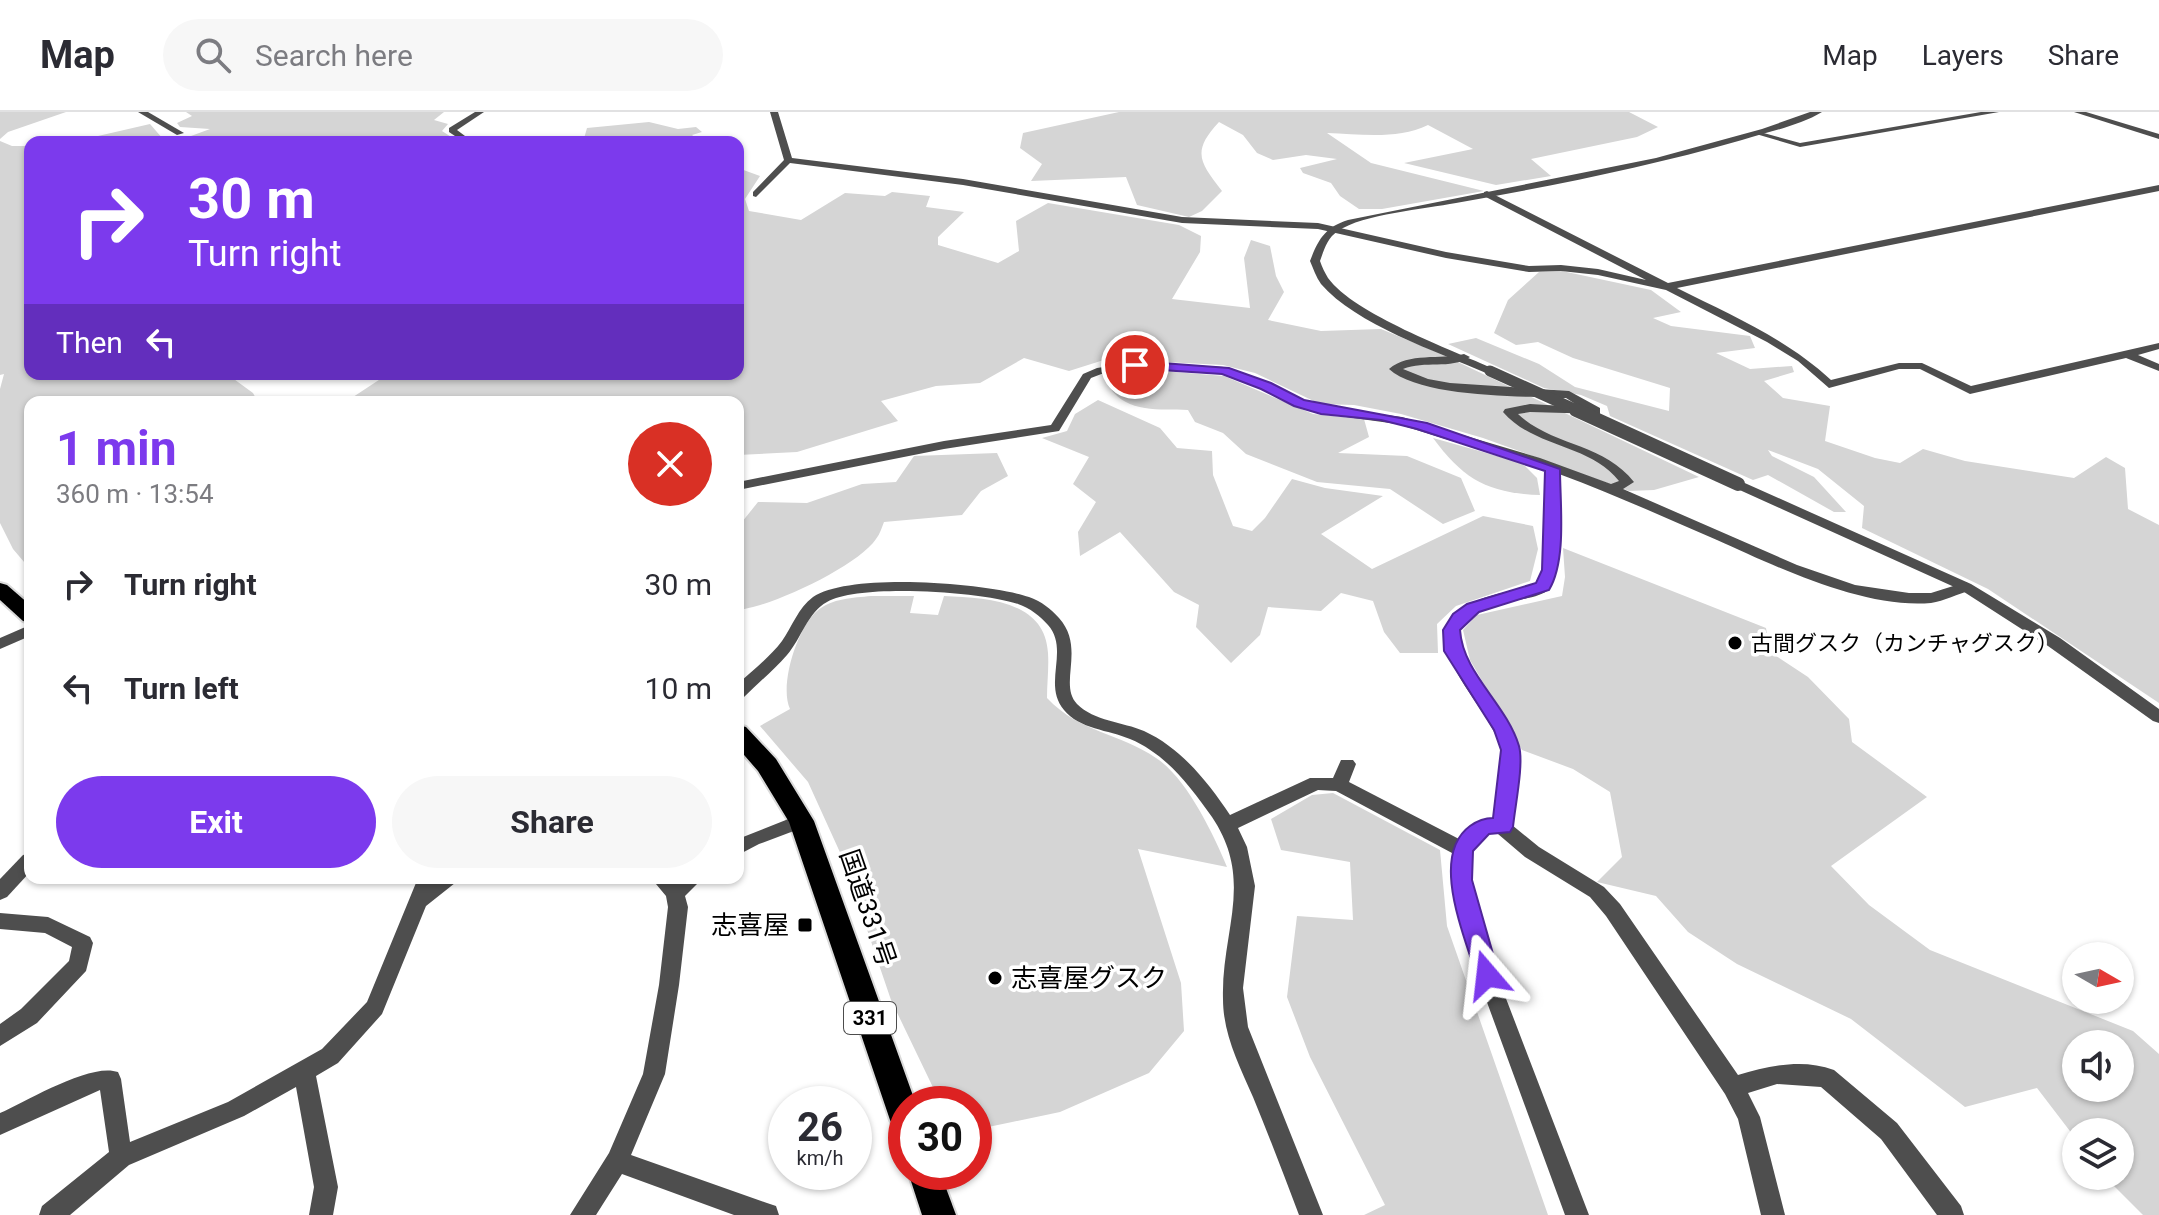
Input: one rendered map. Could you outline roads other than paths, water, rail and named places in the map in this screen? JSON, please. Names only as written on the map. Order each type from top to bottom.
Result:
[{"type":"highway","points":[[0,589],[24,611]]},
{"type":"highway","name":"国道331号","points":[[744,740],[767,765],[801,821],[894,1086]]},
{"type":"highway","points":[[930,1190],[939,1215]]},
{"type":"street","points":[[142,112],[180,133]]},
{"type":"street","points":[[460,136],[452,130],[480,112]]},
{"type":"street","points":[[774,112],[788,160]]},
{"type":"street","points":[[1818,112],[1760,134],[1699,151],[1382,214],[1334,229],[1316,248],[1314,259],[1323,282],[1339,298],[1362,312],[1966,587],[2054,642],[2159,717]]},
{"type":"street","points":[[1760,134],[1800,145],[1995,112]]},
{"type":"street","points":[[2078,112],[2159,137]]},
{"type":"street","points":[[756,194],[788,160]]},
{"type":"street","points":[[788,160],[989,186],[1182,220],[1334,229],[1446,255],[1529,269],[1598,272],[1665,287],[2159,188]]},
{"type":"street","points":[[1487,194],[1771,340],[1802,359],[1829,384],[1899,366],[1922,366],[1970,390],[2159,346]]},
{"type":"street","points":[[2127,354],[2159,368]]},
{"type":"street","points":[[1464,357],[1452,362],[1407,361],[1395,369],[1402,376],[1428,383],[1569,395],[1588,404],[1596,411],[1530,408],[1509,412],[1520,426],[1541,438],[1620,468],[1627,482],[1612,489]]},
{"type":"street","points":[[744,485],[944,445],[1055,428],[1087,376],[1114,366],[1224,370],[1321,410],[1381,416],[1422,426],[1612,489],[1792,568],[1852,589],[1882,596],[1920,598],[1966,587]]},
{"type":"street","points":[[1502,827],[1510,750],[1503,730],[1453,651],[1452,630],[1459,618],[1473,608],[1543,587],[1550,570],[1553,469]]},
{"type":"street","points":[[744,687],[784,650],[807,611],[822,599],[842,591],[867,588],[1005,595],[1028,602],[1046,613],[1061,629],[1066,646],[1062,695],[1070,708],[1161,748],[1183,767],[1236,838],[1246,871],[1246,905],[1234,984],[1234,1016],[1243,1046],[1311,1215]]},
{"type":"street","points":[[0,644],[24,633]]},
{"type":"street","points":[[1339,785],[1347,764]]},
{"type":"street","points":[[1226,825],[1316,783],[1339,785],[1462,849]]},
{"type":"street","points":[[744,844],[801,821]]},
{"type":"street","points":[[1577,1215],[1487,975],[1461,880],[1462,849],[1473,834],[1486,826],[1502,827],[1532,852],[1597,892],[1613,910],[1733,1087],[1749,1117],[1773,1215]]},
{"type":"street","points":[[0,892],[24,866]]},
{"type":"street","points":[[51,1215],[121,1157],[236,1109],[330,1056],[375,1008],[426,884]]},
{"type":"street","points":[[420,902],[441,884]]},
{"type":"street","points":[[582,1215],[617,1161],[642,1107],[656,1063],[678,907],[668,885]]},
{"type":"street","points":[[0,921],[48,925],[83,943],[79,965],[29,1016],[0,1036]]},
{"type":"street","points":[[304,1073],[326,1187],[321,1215]]},
{"type":"street","points":[[1733,1087],[1777,1074],[1826,1077],[1889,1131],[1952,1215]]},
{"type":"street","points":[[0,1124],[96,1080],[110,1079],[121,1157]]},
{"type":"street","points":[[617,1161],[767,1215]]},
{"type":"place","name":"古間グスク（カンチャグスク）","points":[[1735,643]]},
{"type":"place","name":"志喜屋","points":[[805,925]]},
{"type":"place","name":"志喜屋グスク","points":[[995,978]]}]
